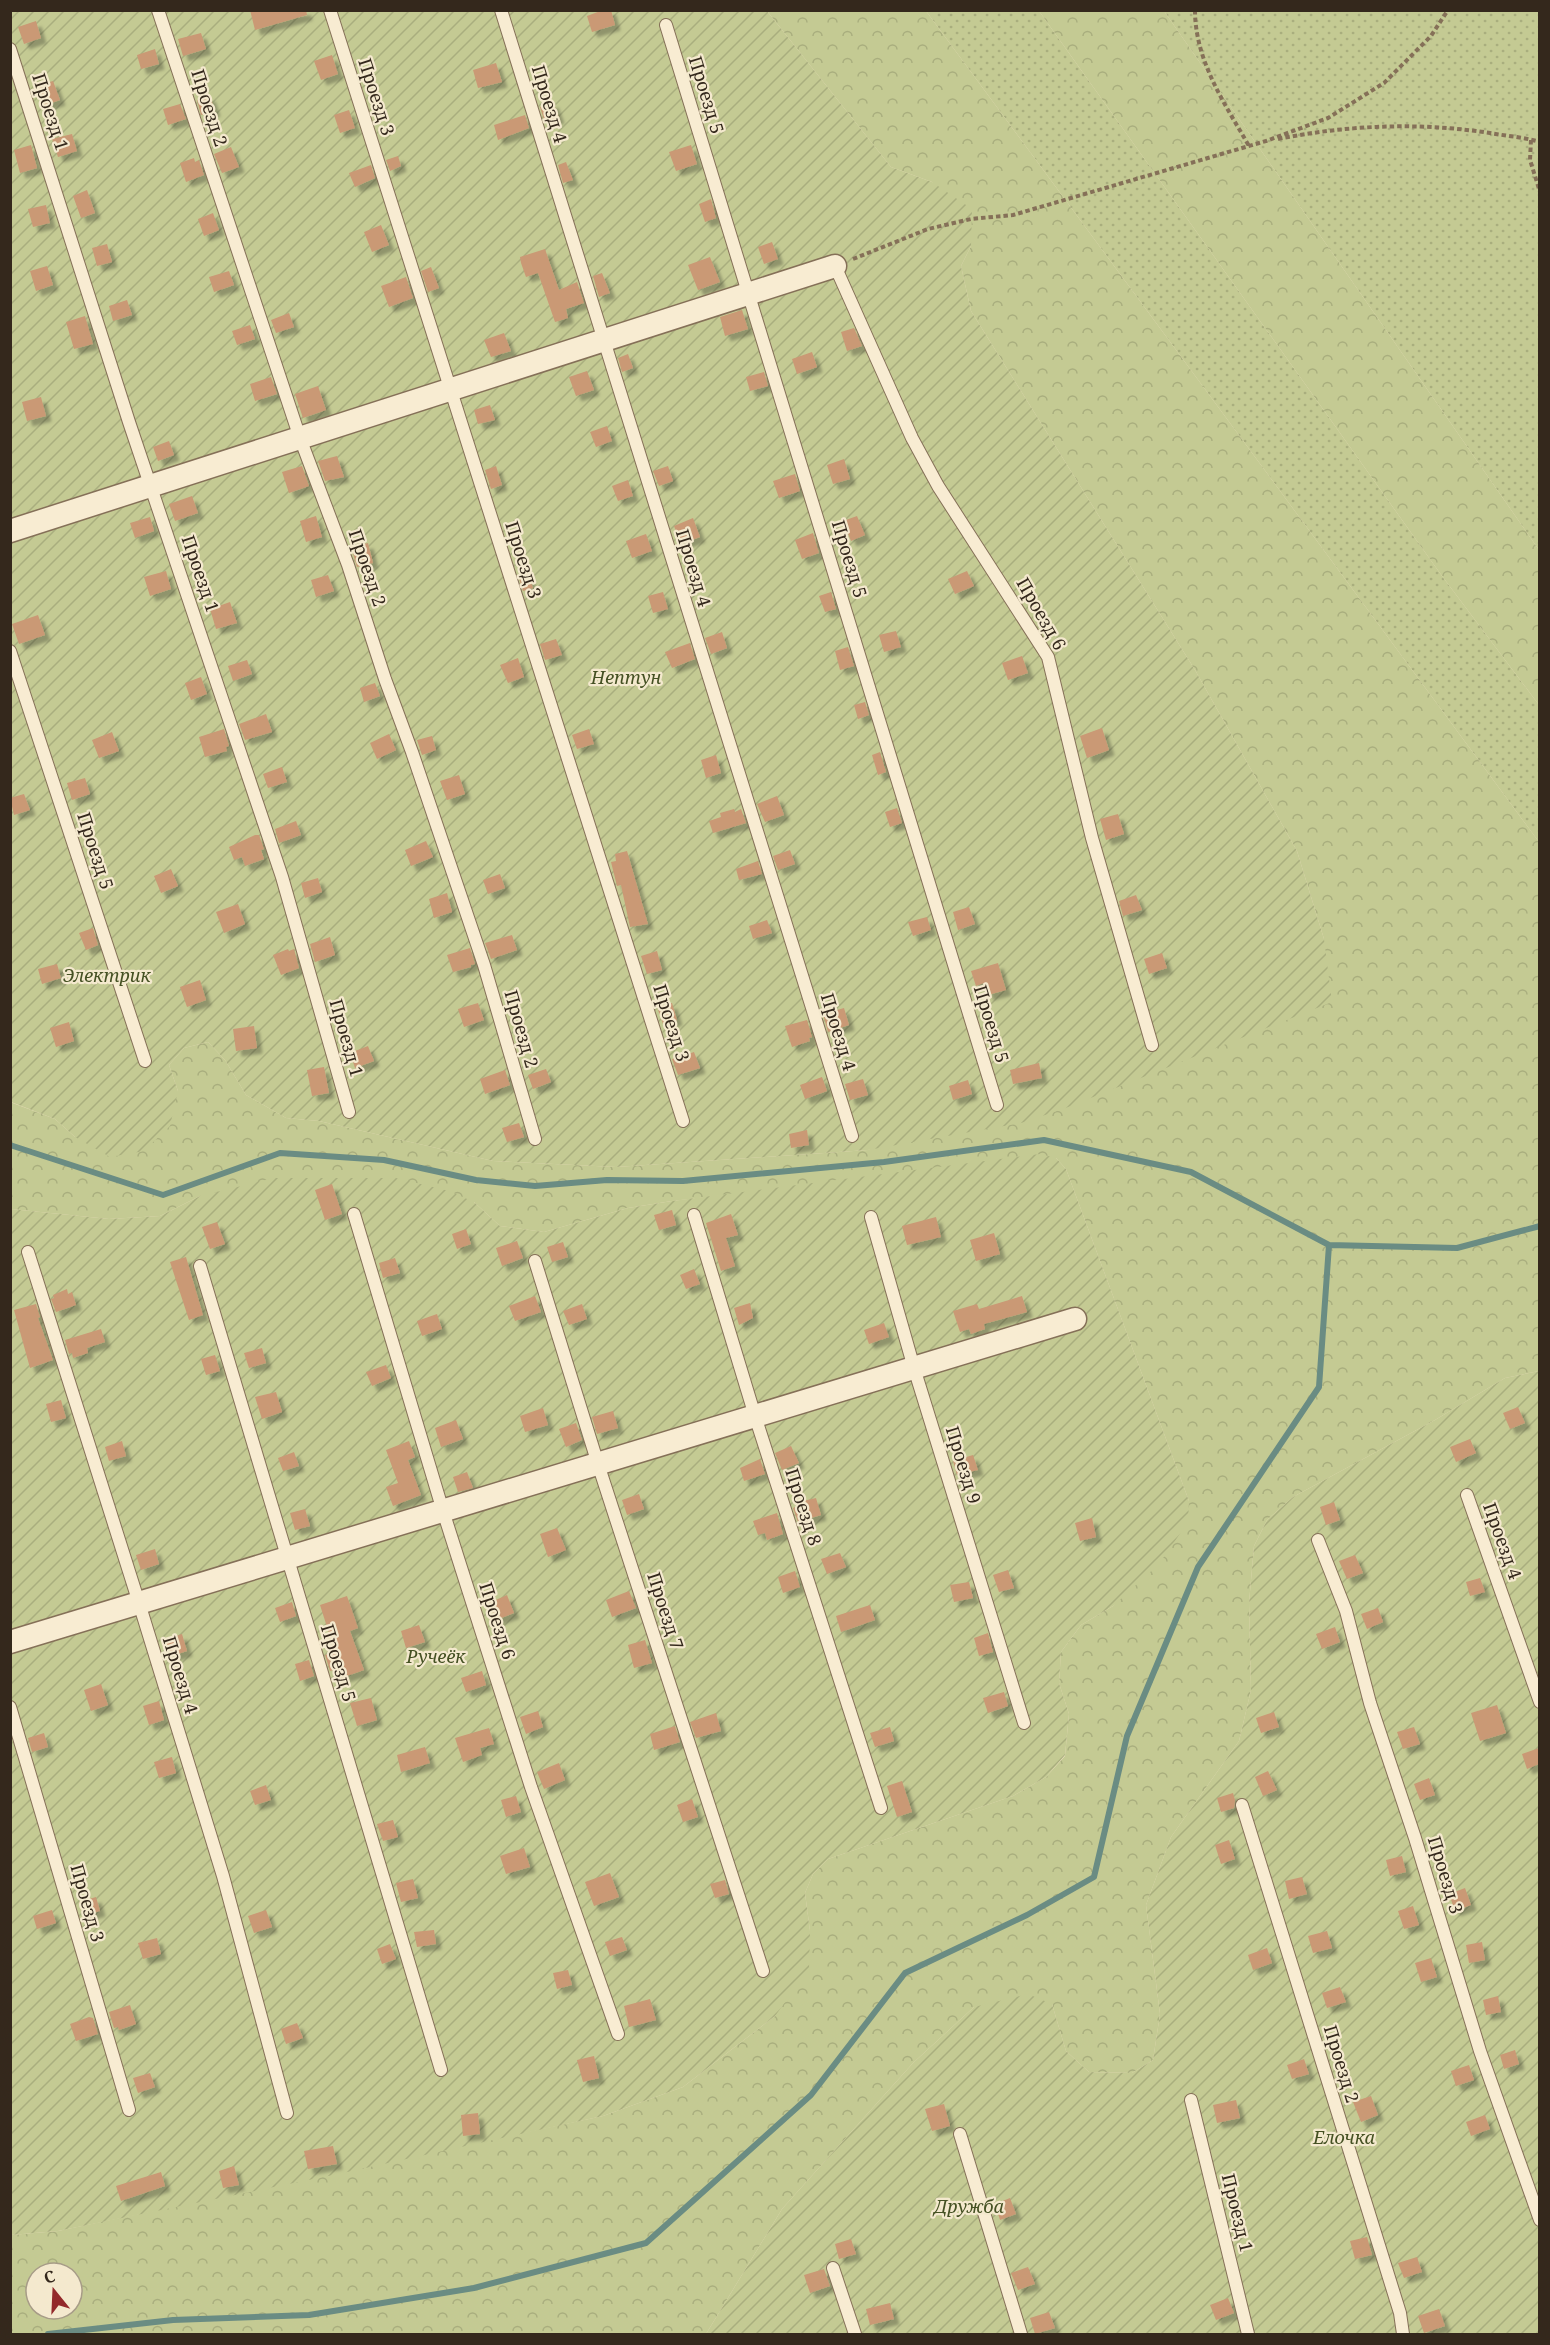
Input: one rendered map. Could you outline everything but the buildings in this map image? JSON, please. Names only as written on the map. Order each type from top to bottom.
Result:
[{"type":"street","points":[[10,531],[835,266]]},
{"type":"street","points":[[10,1642],[1075,1319]]},
{"type":"lane","name":"Проезд 2","points":[[158,10],[300,438],[348,566],[384,679],[484,965],[535,1139]]},
{"type":"lane","name":"Проезд 3","points":[[330,10],[682,1120]]},
{"type":"lane","name":"Проезд 4","points":[[501,10],[852,1136]]},
{"type":"lane","name":"Проезд 5","points":[[666,25],[997,1105]]},
{"type":"lane","name":"Проезд 1","points":[[10,49],[129,422],[282,877],[349,1112]]},
{"type":"lane","name":"Проезд 6","points":[[835,266],[912,438],[938,486],[1048,657],[1092,838],[1152,1045]]},
{"type":"lane","name":"Проезд 5","points":[[10,651],[145,1061]]},
{"type":"lane","name":"Проезд 6","points":[[354,1214],[443,1511],[531,1787],[618,2034]]},
{"type":"lane","name":"Проезд 8","points":[[694,1215],[755,1416],[880,1808]]},
{"type":"lane","name":"Проезд 9","points":[[871,1217],[914,1368],[1024,1723]]},
{"type":"lane","name":"Проезд 4","points":[[28,1252],[140,1603],[223,1876],[287,2113]]},
{"type":"lane","name":"Проезд 7","points":[[535,1262],[598,1464],[763,1971]]},
{"type":"lane","name":"Проезд 5","points":[[200,1266],[441,2070]]},
{"type":"lane","name":"Проезд 4","points":[[1467,1495],[1539,1702]]},
{"type":"lane","name":"Проезд 3","points":[[1318,1540],[1346,1611],[1370,1703],[1415,1838],[1480,2051],[1539,2220]]},
{"type":"lane","name":"Проезд 3","points":[[10,1707],[129,2110]]},
{"type":"lane","name":"Проезд 2","points":[[1242,1805],[1400,2313],[1403,2334]]},
{"type":"lane","name":"Проезд 1","points":[[1191,2100],[1248,2334]]},
{"type":"lane","points":[[960,2134],[1021,2334]]},
{"type":"lane","points":[[833,2268],[855,2334]]},
{"type":"path","points":[[1195,10],[1195,26],[1212,81],[1249,146]]},
{"type":"path","points":[[835,266],[928,229],[971,219],[1013,215],[1266,141],[1328,118],[1384,83],[1431,36],[1448,10]]},
{"type":"path","points":[[1266,141],[1331,129],[1398,126],[1465,129],[1539,142]]},
{"type":"path","points":[[1531,140],[1530,160],[1539,192]]},
{"type":"green space","name":"Нептун","points":[[10,11],[767,11],[891,167],[932,182],[972,209],[971,246],[961,266],[971,311],[1195,670],[1297,851],[1324,939],[1332,1002],[1063,1109],[1021,1123],[868,1150],[616,1167],[493,1161],[319,1121],[286,1118],[246,1095],[225,1060],[208,1042],[184,1048],[169,1065],[178,1091],[170,1126],[144,1151],[110,1157],[75,1137],[55,1119],[11,1102]]},
{"type":"green space","points":[[767,11],[926,11],[1539,842],[1539,1371],[1505,1378],[1435,1420],[1293,1497],[1267,1520],[1254,1546],[1249,1603],[1251,1690],[1239,1741],[1171,1837],[1146,1905],[1160,2014],[1153,2060],[1132,2073],[1089,2072],[1066,2051],[1052,2004],[974,2007],[913,2063],[782,2209],[706,2334],[11,2334],[11,2235],[58,2231],[603,2116],[683,2087],[775,2016],[810,1931],[805,1893],[813,1874],[828,1859],[1013,1796],[1046,1777],[1065,1756],[1069,1714],[1059,1683],[1061,1652],[1081,1625],[1113,1606],[1189,1501],[1066,1169],[1056,1158],[672,1201],[628,1208],[544,1232],[500,1226],[474,1202],[200,1196],[160,1216],[109,1219],[11,1209],[10,1102],[55,1119],[75,1137],[178,1091],[169,1065],[184,1048],[208,1042],[225,1060],[246,1095],[286,1118],[319,1121],[493,1161],[616,1167],[868,1150],[1324,939],[1297,851],[1195,670],[971,311],[961,266],[971,246],[932,182],[891,167]]},
{"type":"green space","points":[[926,11],[1039,11],[1442,576],[1539,705],[1539,842]]},
{"type":"green space","points":[[1039,11],[1164,11],[1539,550],[1539,705],[1442,576]]},
{"type":"green space","points":[[1164,11],[1539,11],[1539,550]]},
{"type":"green space","name":"Ручеёк","points":[[1040,1154],[1056,1158],[1066,1169],[1189,1501],[1188,1522],[1159,1564],[1113,1606],[1081,1625],[1061,1652],[1059,1683],[1069,1714],[1065,1755],[1046,1777],[1013,1796],[828,1859],[813,1874],[805,1893],[810,1931],[809,1969],[775,2016],[683,2087],[603,2116],[338,2174],[58,2231],[11,2235],[11,1209],[109,1219],[160,1216],[200,1196],[274,1178],[396,1178],[449,1191],[474,1202],[500,1226],[544,1232],[628,1208],[672,1201]]},
{"type":"green space","name":"Елочка","points":[[1539,1371],[1539,2334],[706,2334],[782,2209],[913,2063],[974,2007],[1028,1994],[1052,2004],[1066,2051],[1089,2072],[1132,2073],[1153,2060],[1160,2014],[1146,1905],[1171,1837],[1239,1741],[1251,1690],[1249,1603],[1254,1546],[1267,1520],[1293,1497],[1435,1420],[1505,1378]]},
{"type":"waterway","points":[[10,1145],[163,1195],[280,1153],[384,1160],[476,1180],[535,1186],[607,1180],[683,1181],[884,1162],[1044,1140],[1191,1172],[1329,1245],[1457,1248],[1540,1226]]},
{"type":"waterway","points":[[48,2334],[173,2320],[309,2315],[474,2288],[646,2243],[811,2095],[905,1973],[1027,1915],[1094,1877],[1127,1736],[1198,1567],[1319,1387],[1329,1245]]},
{"type":"park label","name":"Электрик","points":[[107,976]]},
{"type":"park label","name":"Дружба","points":[[969,2207]]}]
